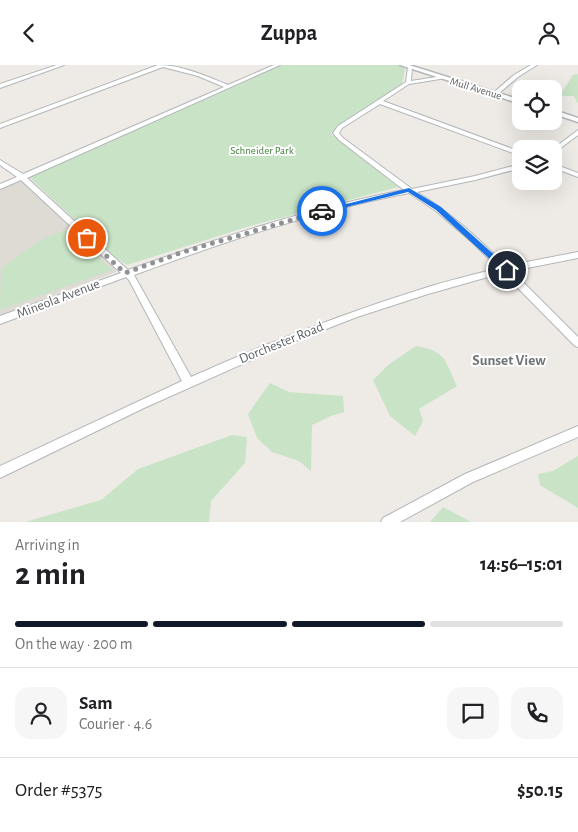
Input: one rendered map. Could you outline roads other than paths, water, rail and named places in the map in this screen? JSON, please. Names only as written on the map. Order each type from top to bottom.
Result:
[{"type":"street","points":[[0,86],[62,65]]},
{"type":"street","points":[[0,126],[162,65],[200,75],[228,87]]},
{"type":"street","points":[[0,187],[278,65]]},
{"type":"street","name":"Mull Avenue","points":[[403,65],[512,99]]},
{"type":"street","points":[[494,93],[516,76],[535,65]]},
{"type":"street","points":[[408,83],[410,67]]},
{"type":"street","points":[[443,78],[408,83],[336,132],[341,139],[409,190],[438,209],[507,270],[578,343]]},
{"type":"street","points":[[380,103],[512,151]]},
{"type":"street","points":[[562,114],[578,119]]},
{"type":"street","points":[[562,145],[578,132]]},
{"type":"street","points":[[0,162],[22,177],[132,278],[188,382]]},
{"type":"street","name":"Mineola Avenue","points":[[0,321],[125,273],[290,220],[409,190],[476,178],[512,168]]},
{"type":"street","points":[[562,169],[578,175]]},
{"type":"street","name":"Dorchester Road","points":[[0,472],[188,382],[292,338],[370,309],[447,284],[578,255]]},
{"type":"street","points":[[387,522],[469,478],[578,431]]},
{"type":"district","name":"Sunset View","points":[[509,360]]},
{"type":"park label","name":"Schneider Park","points":[[262,150]]}]
